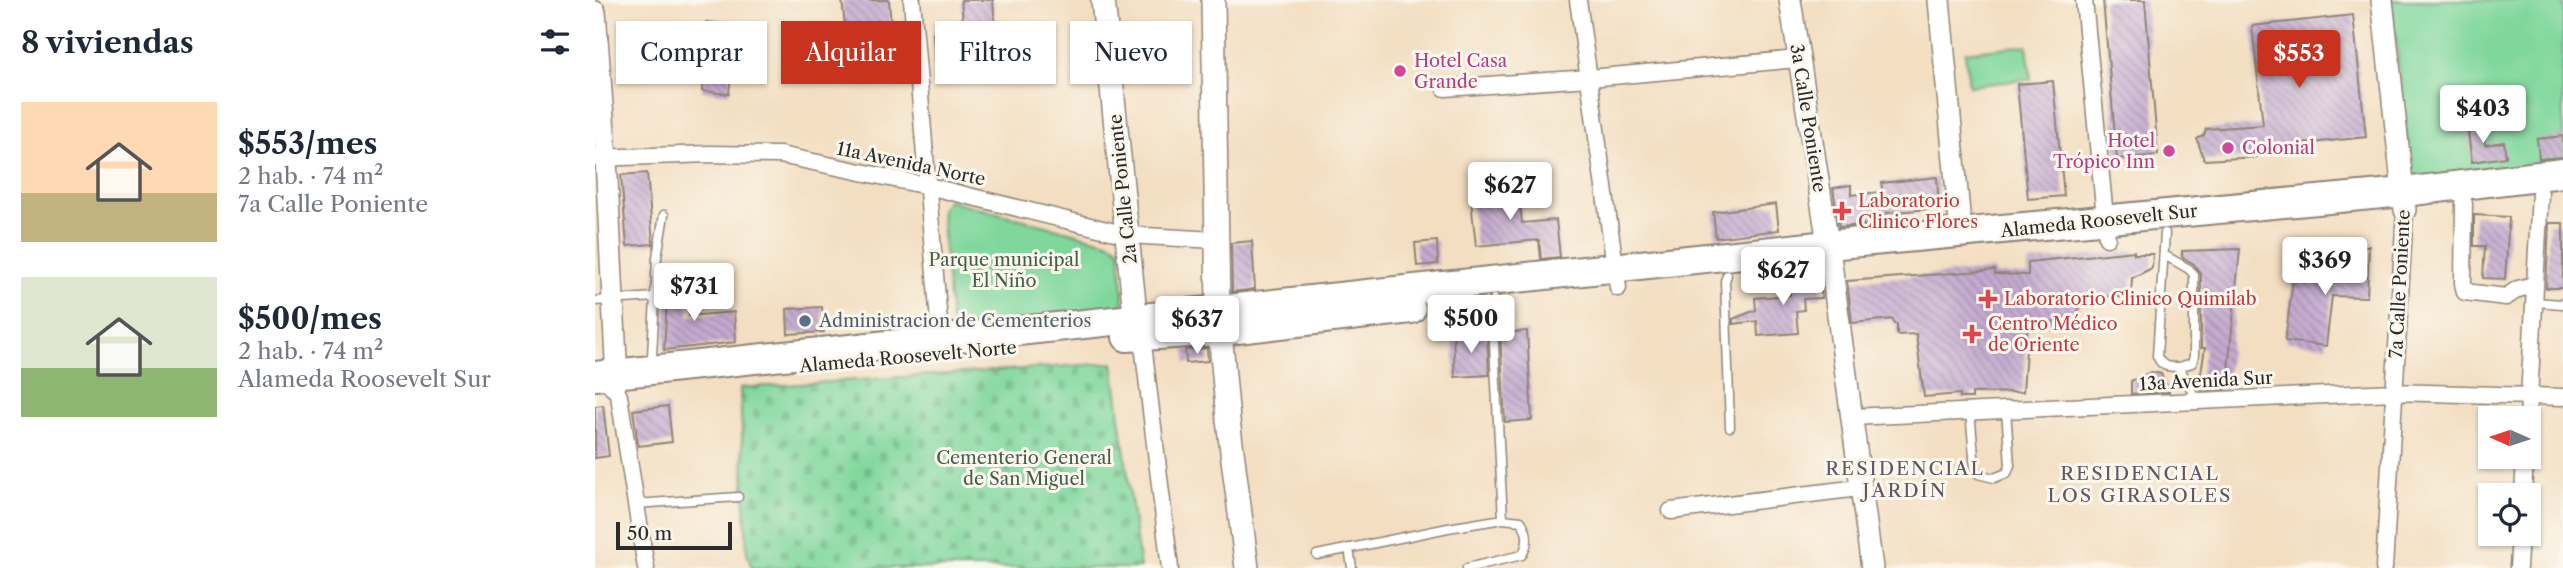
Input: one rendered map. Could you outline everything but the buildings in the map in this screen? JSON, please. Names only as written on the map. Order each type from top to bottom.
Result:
[{"type":"highway","name":"Alameda Roosevelt Sur","points":[[1219,320],[1494,299],[1616,279],[1727,275],[1830,254],[1961,235],[2106,229],[2164,244],[2563,173]]},
{"type":"highway","name":"Alameda Roosevelt Sur","points":[[1219,320],[1830,254],[2405,201],[2464,203],[2552,192]]},
{"type":"highway","name":"Alameda Roosevelt Norte","points":[[605,381],[655,369],[1139,330],[1219,320]]},
{"type":"highway","name":"Alameda Roosevelt Norte","points":[[605,381],[941,347]]},
{"type":"main road","name":"2a Calle Poniente","points":[[1103,0],[1139,330]]},
{"type":"main road","points":[[1213,0],[1219,320],[1228,420],[1247,568]]},
{"type":"street","points":[[912,0],[941,347]]},
{"type":"street","points":[[1578,0],[1616,279]]},
{"type":"street","name":"3a Calle Poniente","points":[[1790,0],[1830,254],[1859,488],[1872,568]]},
{"type":"street","points":[[1939,0],[1961,235]]},
{"type":"street","points":[[2084,0],[2106,229]]},
{"type":"street","name":"7a Calle Poniente","points":[[2382,0],[2405,201],[2384,568]]},
{"type":"street","points":[[595,12],[605,381],[619,396],[646,568]]},
{"type":"street","points":[[1445,88],[1798,59]]},
{"type":"street","name":"11a Avenida Norte","points":[[600,158],[710,154],[780,155],[928,186],[1127,235],[1216,240]]},
{"type":"street","points":[[2529,406],[2535,285],[2552,192]]},
{"type":"street","points":[[2464,203],[2465,292],[2506,298],[2518,289],[2535,285]]},
{"type":"street","name":"2a Calle Poniente","points":[[1139,330],[1170,568]]},
{"type":"street","name":"13a Avenida Sur","points":[[1851,416],[2393,392],[2563,397]]},
{"type":"street","points":[[1671,511],[1859,488]]},
{"type":"street","points":[[2518,568],[2519,546]]},
{"type":"lane","points":[[655,369],[652,356],[657,257],[664,215]]},
{"type":"lane","points":[[2164,244],[2194,275],[2194,356],[2192,363],[2179,367],[2167,367],[2160,363],[2157,356],[2164,244]]},
{"type":"lane","points":[[1727,275],[1725,281],[1730,427]]},
{"type":"lane","points":[[604,301],[655,297]]},
{"type":"lane","points":[[1494,299],[1492,306],[1503,519]]},
{"type":"lane","points":[[2534,302],[2563,304]]},
{"type":"lane","points":[[2179,367],[2197,401]]},
{"type":"lane","points":[[1970,411],[1975,467],[1978,474],[1994,478],[2007,473],[2010,465],[2006,410]]},
{"type":"lane","points":[[635,504],[738,497]]},
{"type":"lane","points":[[1317,555],[1448,528],[1503,519],[1521,521],[1527,530],[1527,546],[1522,555],[1467,568]]},
{"type":"lane","points":[[1349,548],[1352,568]]},
{"type":"green space","points":[[2391,0],[2563,0],[2563,173],[2413,190]]},
{"type":"green space","points":[[2027,45],[2031,79],[1969,86],[1965,52]]},
{"type":"green space","name":"Parque municipal El Niño","points":[[948,200],[1111,243],[1120,249],[1124,302],[1115,314],[956,330],[951,323],[941,209]]},
{"type":"green space","name":"Cementerio General de San Miguel","points":[[1113,363],[1140,568],[752,568],[747,553],[740,388]]},
{"type":"place","name":"Hotel Casa Grande","points":[[1400,71]]},
{"type":"place","name":"Colonial","points":[[2228,148]]},
{"type":"place","name":"Hotel Trópico Inn","points":[[2169,151]]},
{"type":"place","name":"Laboratorio Clinico Flores","points":[[1842,211]]},
{"type":"place","name":"Laboratorio Clinico Quimilab","points":[[1988,299]]},
{"type":"place","name":"Administracion de Cementerios","points":[[805,321]]},
{"type":"place","name":"Centro Médico de Oriente","points":[[1972,334]]},
{"type":"district","name":"RESIDENCIAL JARDÍN","points":[[1905,479]]},
{"type":"district","name":"RESIDENCIAL LOS GIRASOLES","points":[[2140,484]]}]
